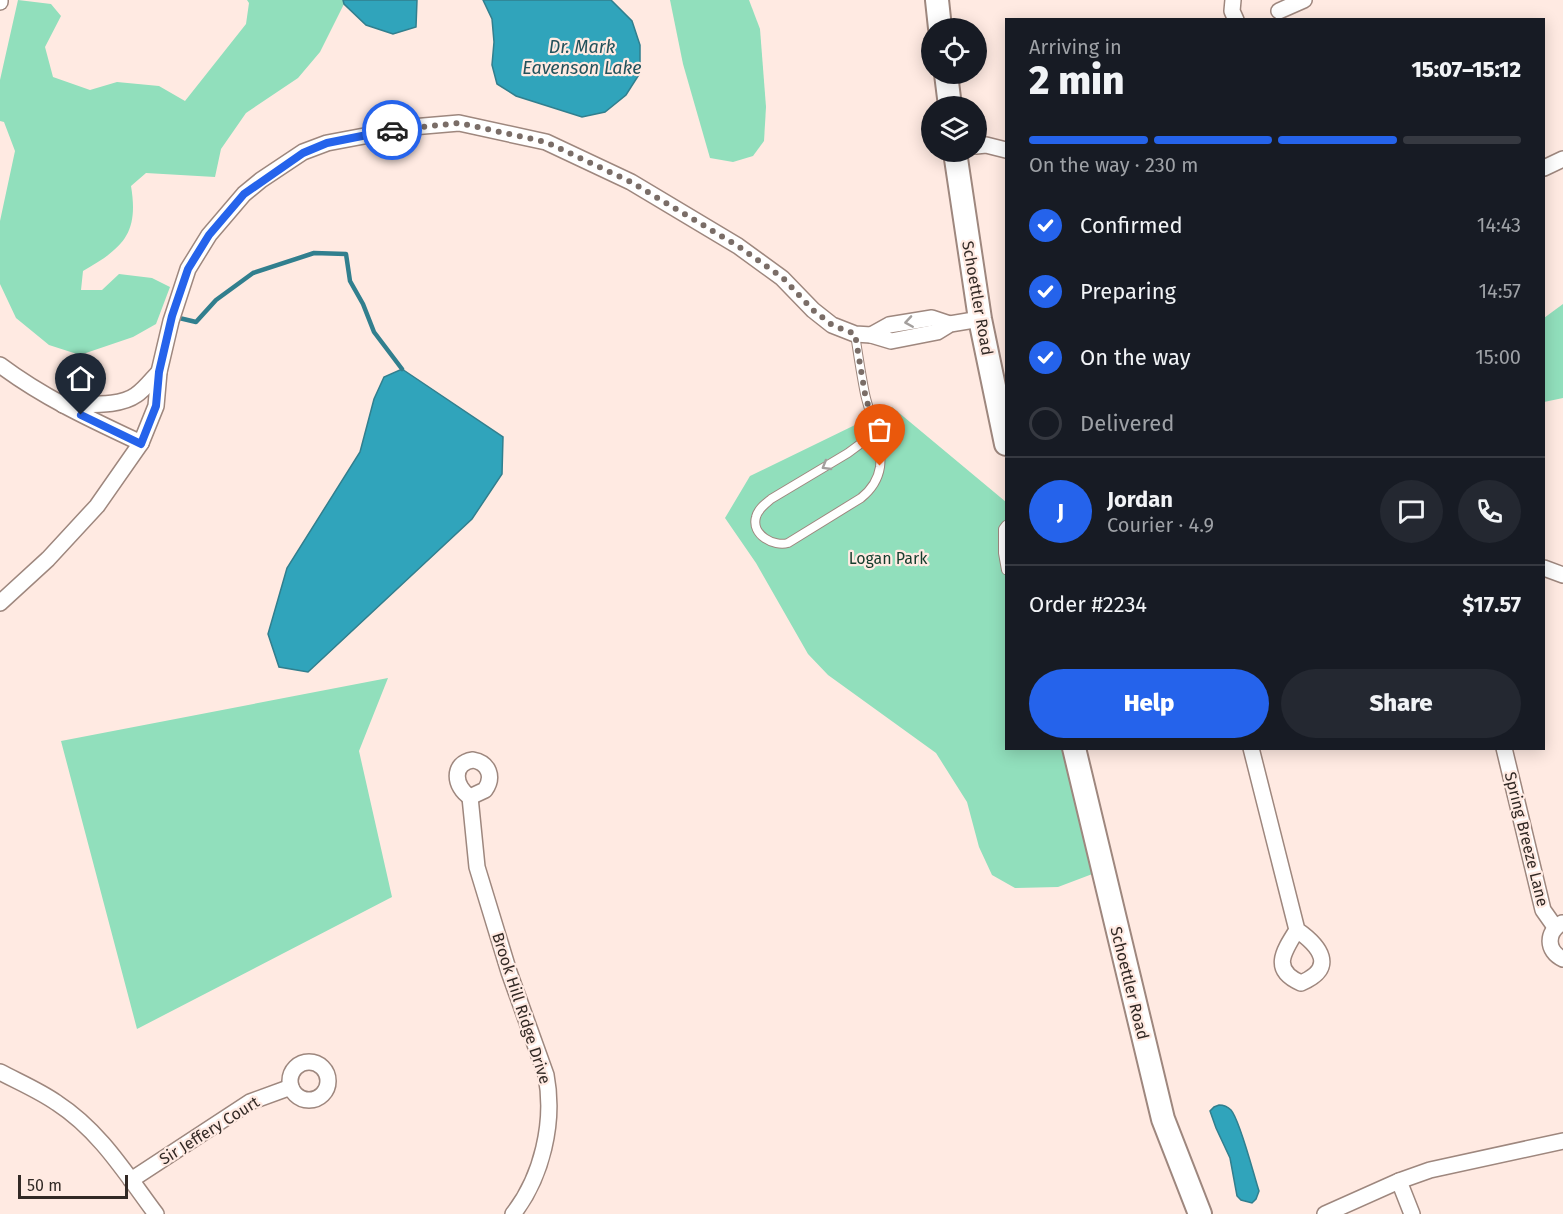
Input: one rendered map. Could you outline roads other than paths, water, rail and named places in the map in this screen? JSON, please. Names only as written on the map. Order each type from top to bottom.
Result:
[{"type":"street","points":[[936,0],[939,18]]},
{"type":"street","points":[[1233,0],[1232,11],[1235,18]]},
{"type":"street","points":[[1278,10],[1304,0]]},
{"type":"street","points":[[0,603],[48,559],[97,506],[141,444],[156,406],[159,372],[171,321],[188,269],[209,235],[244,194],[303,153],[327,143],[412,127],[459,123],[546,142],[631,182],[738,246],[783,278],[813,310],[832,325],[855,334],[871,335],[889,325],[932,318],[950,324],[980,319]]},
{"type":"street","points":[[987,145],[1005,150]]},
{"type":"street","points":[[1545,168],[1563,159]]},
{"type":"street","name":"Schoettler Road","points":[[956,162],[980,319],[1005,439]]},
{"type":"street","points":[[0,365],[27,386],[141,444]]},
{"type":"street","points":[[61,405],[87,403],[106,405],[135,396],[159,372]]},
{"type":"street","points":[[1545,568],[1563,575]]},
{"type":"street","name":"Schoettler Road","points":[[1074,750],[1163,1119],[1200,1214]]},
{"type":"street","points":[[1252,750],[1297,930]]},
{"type":"street","name":"Spring Breeze Lane","points":[[1504,750],[1543,910],[1559,925],[1552,933],[1550,945],[1556,955],[1563,959]]},
{"type":"street","name":"Brook Hill Ridge Drive","points":[[470,797],[477,867],[548,1087],[548,1128],[543,1151],[526,1198],[513,1214]]},
{"type":"street","points":[[0,1072],[56,1102],[108,1147],[156,1214]]},
{"type":"street","name":"Sir Jeffery Court","points":[[131,1180],[250,1101],[291,1087]]},
{"type":"street","points":[[1325,1214],[1399,1181],[1430,1170],[1563,1141]]},
{"type":"street","points":[[1399,1181],[1412,1214]]},
{"type":"lane","points":[[855,334],[865,394],[879,446],[880,466],[874,483],[869,492],[788,543],[780,545],[772,543],[763,536],[755,522],[761,508],[771,499],[848,453],[875,433]]},
{"type":"lane","points":[[1005,526],[1003,553],[1005,564]]},
{"type":"water","points":[[343,0],[417,0],[416,27],[393,34],[366,25],[344,4]]},
{"type":"water","name":"Dr. Mark Eavenson Lake","points":[[483,0],[611,0],[632,21],[640,45],[640,73],[626,95],[605,112],[582,117],[516,96],[497,84],[492,65],[494,42],[492,19]]},
{"type":"water","points":[[402,369],[503,437],[502,474],[472,519],[308,672],[279,667],[268,634],[287,568],[360,452],[374,399],[384,377]]},
{"type":"water","points":[[1219,1105],[1231,1110],[1242,1136],[1259,1191],[1252,1203],[1241,1200],[1237,1196],[1230,1158],[1210,1111]]},
{"type":"waterway","points":[[175,317],[196,322],[216,300],[253,273],[314,253],[346,254],[350,281],[363,304],[374,332],[402,369]]},
{"type":"park label","name":"Logan Park","points":[[888,558]]}]
